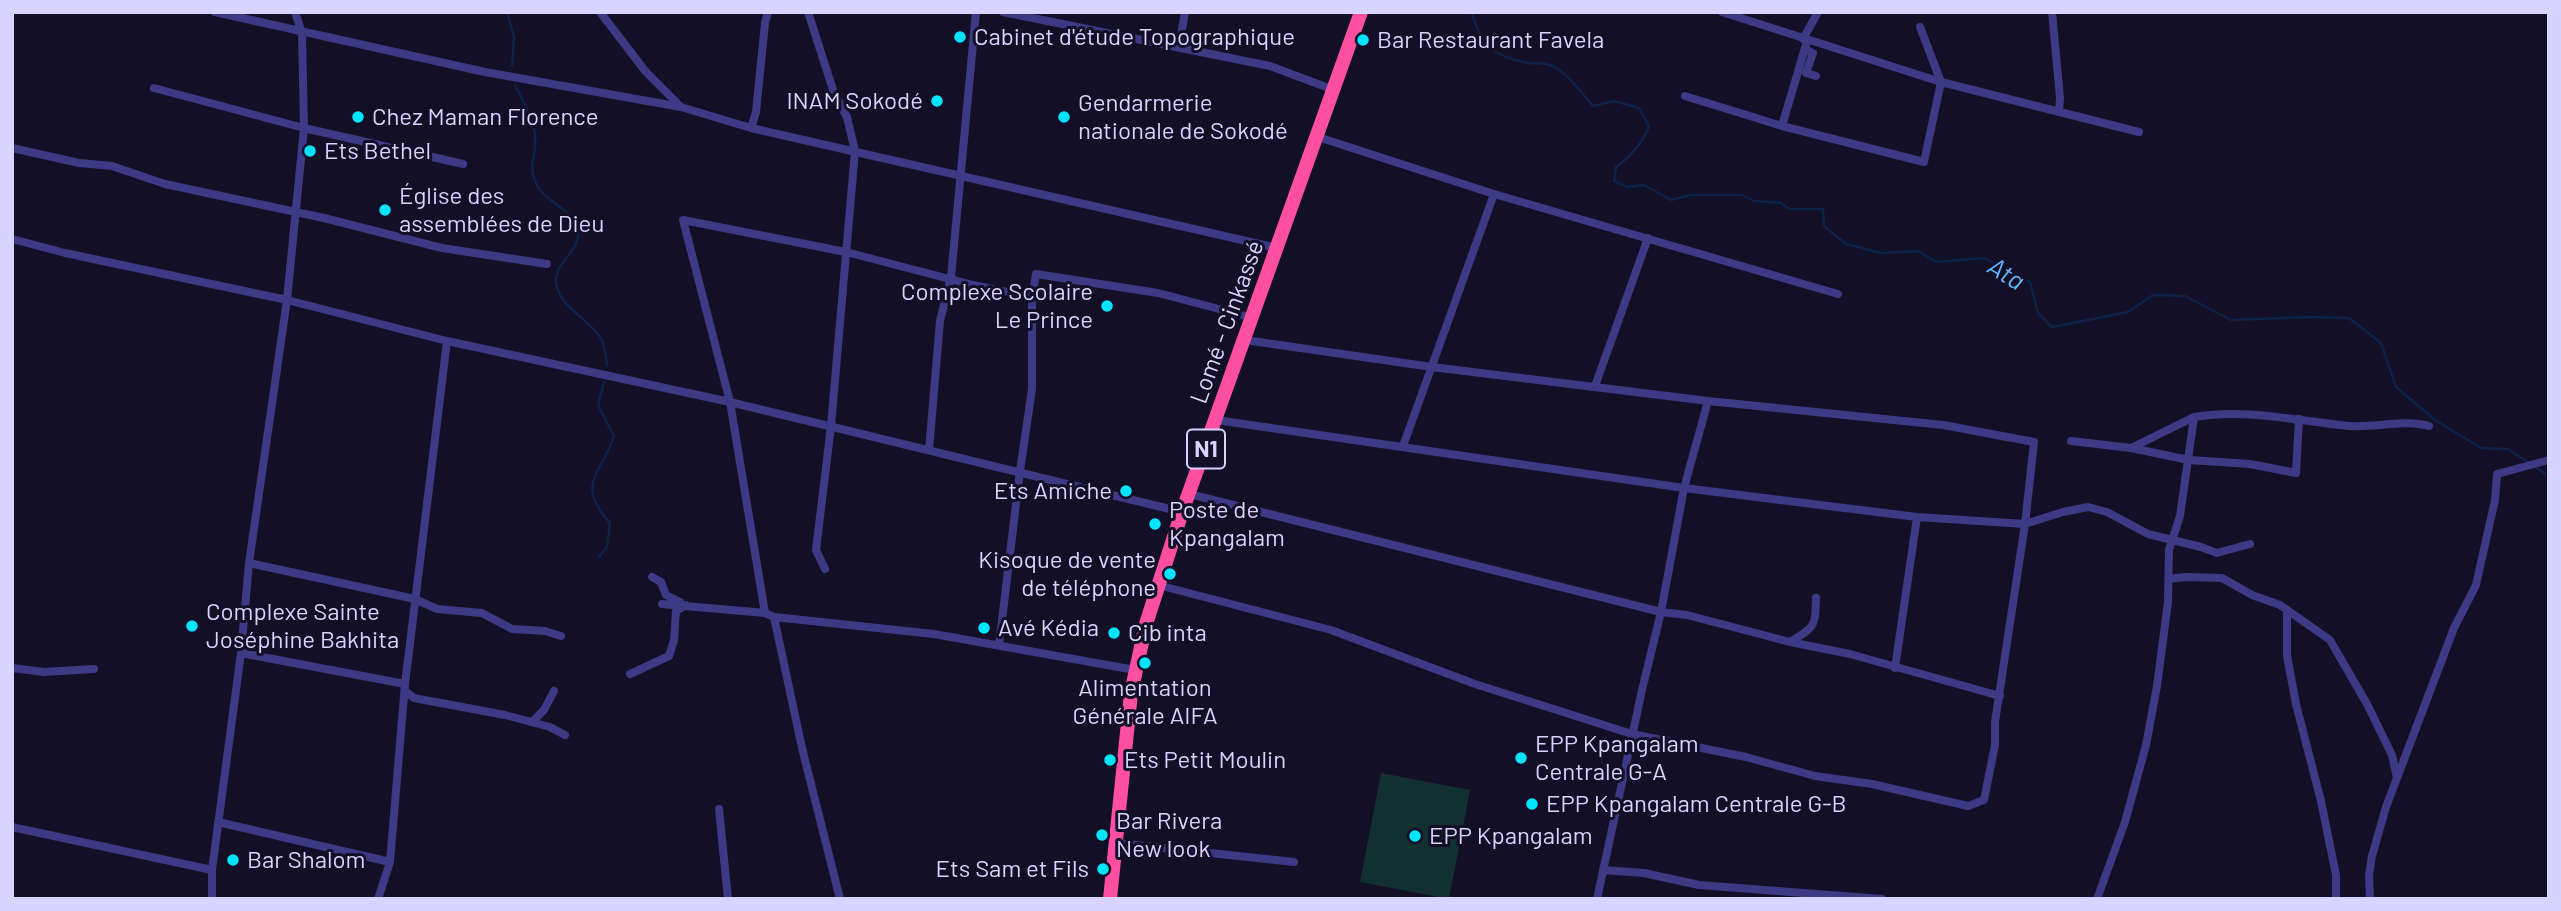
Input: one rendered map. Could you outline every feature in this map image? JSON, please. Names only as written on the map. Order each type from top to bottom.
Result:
[{"type":"highway","name":"Lomé - Cinkassé","points":[[1110,899],[1135,670],[1158,586],[1360,12]]},
{"type":"street","points":[[215,12],[485,72],[681,107],[751,128],[1278,248]]},
{"type":"street","points":[[212,899],[212,870],[241,653],[249,563],[287,300],[304,128],[302,33],[295,12]]},
{"type":"street","points":[[600,12],[646,72],[681,107]]},
{"type":"street","points":[[751,128],[756,112],[768,12]]},
{"type":"street","points":[[808,12],[834,93],[847,117],[855,151],[831,426],[816,550],[825,569]]},
{"type":"street","points":[[929,450],[940,321],[951,277],[976,12]]},
{"type":"street","points":[[1003,12],[1270,66],[1334,90]]},
{"type":"street","points":[[1180,47],[1185,12]]},
{"type":"street","points":[[1722,12],[1805,43],[1941,82],[2139,132]]},
{"type":"street","points":[[1782,126],[1805,43],[1818,12]]},
{"type":"street","points":[[2052,12],[2059,112]]},
{"type":"street","points":[[1685,96],[1782,126],[1924,162],[1941,82],[1920,27]]},
{"type":"street","points":[[1805,43],[1813,53],[1806,72],[1816,76]]},
{"type":"street","points":[[154,88],[304,128],[463,164]]},
{"type":"street","points":[[1318,137],[1494,194],[1838,294]]},
{"type":"street","points":[[12,148],[60,156],[79,163],[112,166],[165,184],[324,218],[442,248],[547,264]]},
{"type":"street","points":[[1403,446],[1494,194]]},
{"type":"street","points":[[765,613],[730,402],[683,220],[846,252],[951,277],[973,285],[1032,297]]},
{"type":"street","points":[[1595,386],[1648,238]]},
{"type":"street","points":[[12,239],[65,253],[287,300],[447,341],[730,402],[1020,471],[1182,513]]},
{"type":"street","points":[[999,646],[1032,389],[1032,297],[1036,274],[1158,293],[1253,318]]},
{"type":"street","points":[[1158,586],[1331,630],[1475,684],[1632,734],[1746,757],[1815,776],[1872,784],[1972,806],[1984,800],[1995,745],[2034,442],[1943,425],[1708,401],[1432,367],[1245,340]]},
{"type":"street","points":[[378,899],[390,862],[405,687],[447,341]]},
{"type":"street","points":[[1597,899],[1661,612],[1684,488],[1708,401]]},
{"type":"street","points":[[2131,448],[2194,417],[2221,413],[2250,413],[2352,426],[2415,423],[2429,426]]},
{"type":"street","points":[[2097,899],[2103,876],[2118,844],[2138,777],[2157,686],[2169,579],[2169,550],[2180,516],[2194,417]]},
{"type":"street","points":[[2071,442],[2131,448],[2189,460],[2250,464],[2296,473],[2300,419]]},
{"type":"street","points":[[1216,420],[1684,488],[1917,517],[2025,524],[2088,507],[2107,512],[2148,534],[2217,553],[2236,550],[2250,544]]},
{"type":"street","points":[[2370,899],[2369,875],[2372,856],[2386,807],[2454,628],[2476,585],[2495,500],[2497,474],[2549,460]]},
{"type":"street","points":[[1189,494],[1661,612],[1687,615],[1790,642],[1850,654],[2000,696]]},
{"type":"street","points":[[1895,668],[1917,517]]},
{"type":"street","points":[[249,563],[415,600],[437,609],[482,614],[512,629],[545,631],[561,636]]},
{"type":"street","points":[[652,576],[662,582],[666,595],[686,604]]},
{"type":"street","points":[[2169,579],[2222,578],[2287,610],[2330,640],[2367,704],[2392,755],[2397,780]]},
{"type":"street","points":[[1790,642],[1814,624],[1817,613],[1816,598]]},
{"type":"street","points":[[662,604],[686,604],[765,613],[774,617],[934,634],[1135,670]]},
{"type":"street","points":[[630,674],[669,656],[674,640],[676,611],[686,604]]},
{"type":"street","points":[[2287,610],[2287,656],[2334,862],[2336,899]]},
{"type":"street","points":[[774,617],[802,748],[840,899]]},
{"type":"street","points":[[241,653],[405,687],[414,698],[532,722],[565,735]]},
{"type":"street","points":[[12,668],[44,672],[94,669]]},
{"type":"street","points":[[532,722],[544,710],[554,691]]},
{"type":"street","points":[[719,809],[728,899]]},
{"type":"street","points":[[218,822],[390,862]]},
{"type":"street","points":[[12,827],[212,870]]},
{"type":"street","points":[[1116,843],[1294,862]]},
{"type":"street","points":[[1603,870],[1644,873],[1699,885],[1882,899]]},
{"type":"green space","name":"EPP Kpangalam","points":[[1381,773],[1470,790],[1449,899],[1360,882]]},
{"type":"waterway","points":[[507,12],[514,37],[512,66]]},
{"type":"waterway","name":"Ata","points":[[1472,12],[1479,33],[1498,53],[1516,60],[1557,68],[1593,106],[1614,101],[1639,108],[1649,126],[1636,149],[1616,167],[1614,181],[1627,187],[1644,185],[1671,200],[1691,195],[1742,195],[1754,201],[1781,203],[1789,209],[1823,209],[1824,226],[1846,244],[1881,253],[1918,251],[1936,262],[1984,258],[2030,282],[2038,313],[2052,327],[2128,312],[2153,295],[2185,296],[2231,320],[2349,318],[2381,343],[2396,387],[2435,420],[2481,448],[2508,449],[2528,462]]},
{"type":"waterway","points":[[515,85],[534,129],[532,167],[538,187],[572,217],[578,229],[575,245],[558,271],[557,287],[565,302],[602,340],[607,366]]},
{"type":"waterway","points":[[599,557],[607,547],[610,523],[599,509],[592,488],[614,436],[598,405],[604,382]]},
{"type":"waterway","name":"Ata","points":[[2533,466],[2549,476]]},
{"type":"place","name":"Cabinet d'étude Topographique","points":[[960,37]]},
{"type":"place","name":"Bar Restaurant Favela","points":[[1363,40]]},
{"type":"place","name":"INAM Sokodé","points":[[937,101]]},
{"type":"place","name":"Chez Maman Florence","points":[[358,117]]},
{"type":"place","name":"Gendarmerie nationale de Sokodé","points":[[1064,117]]},
{"type":"place","name":"Ets Bethel","points":[[310,151]]},
{"type":"place","name":"Église des assemblées de Dieu","points":[[385,210]]},
{"type":"place","name":"Complexe Scolaire Le Prince","points":[[1107,306]]},
{"type":"place","name":"Ets Amiche","points":[[1126,491]]},
{"type":"place","name":"Poste de Kpangalam","points":[[1155,524]]},
{"type":"place","name":"Kisoque de vente de téléphone","points":[[1170,574]]},
{"type":"place","name":"Complexe Sainte Joséphine Bakhita","points":[[192,626]]},
{"type":"place","name":"Avé Kédia","points":[[984,628]]},
{"type":"place","name":"Cib inta","points":[[1114,633]]},
{"type":"place","name":"Alimentation Générale AIFA","points":[[1145,663]]},
{"type":"place","name":"EPP Kpangalam Centrale G-A","points":[[1521,758]]},
{"type":"place","name":"Ets Petit Moulin","points":[[1110,760]]},
{"type":"place","name":"EPP Kpangalam Centrale G-B","points":[[1532,804]]},
{"type":"place","name":"Bar Rivera New look","points":[[1102,835]]},
{"type":"place","name":"EPP Kpangalam","points":[[1415,836]]},
{"type":"place","name":"Bar Shalom","points":[[233,860]]},
{"type":"place","name":"Ets Sam et Fils","points":[[1103,869]]}]
